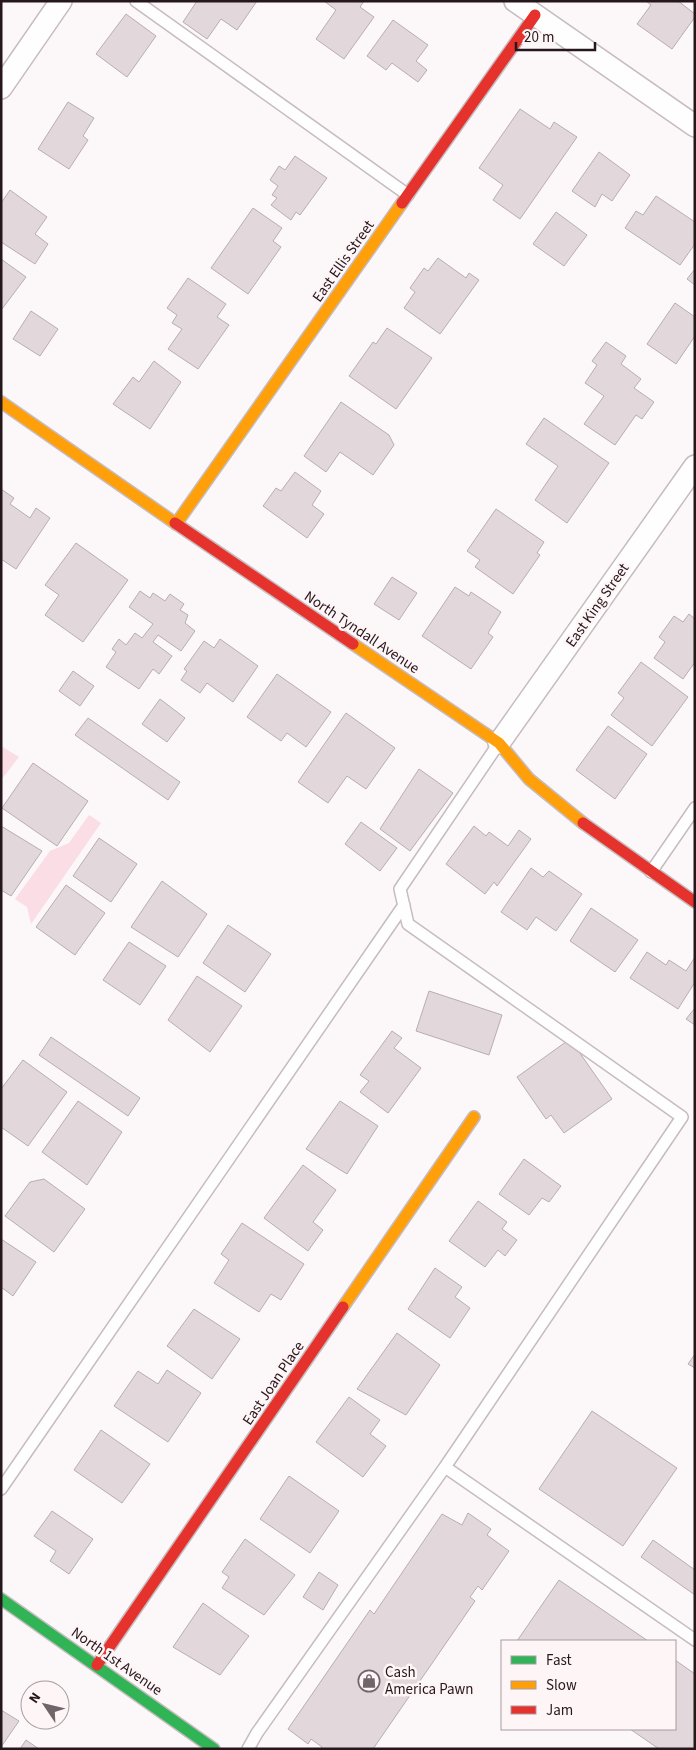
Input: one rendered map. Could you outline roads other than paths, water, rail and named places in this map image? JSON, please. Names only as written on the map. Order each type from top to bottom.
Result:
[{"type":"street","points":[[1,88],[61,1]]},
{"type":"street","points":[[515,1],[693,121]]},
{"type":"street","name":"East Ellis Street","points":[[176,524],[534,15]]},
{"type":"street","name":"North Tyndall Avenue","points":[[1,402],[499,744],[529,779],[585,824],[695,902]]},
{"type":"street","name":"East King Street","points":[[499,744],[695,466]]},
{"type":"street","name":"East Joan Place","points":[[97,1665],[474,1117]]},
{"type":"street","name":"North 1st Avenue","points":[[1,1599],[214,1749]]},
{"type":"lane","points":[[136,1],[408,194]]},
{"type":"lane","points":[[248,1749],[268,1717],[445,1467],[682,1118],[408,924],[400,889],[499,744]]},
{"type":"lane","points":[[651,872],[695,808]]},
{"type":"lane","points":[[1,1489],[404,904]]},
{"type":"lane","points":[[445,1467],[695,1640]]},
{"type":"place","name":"Cash America Pawn","points":[[369,1681]]}]
